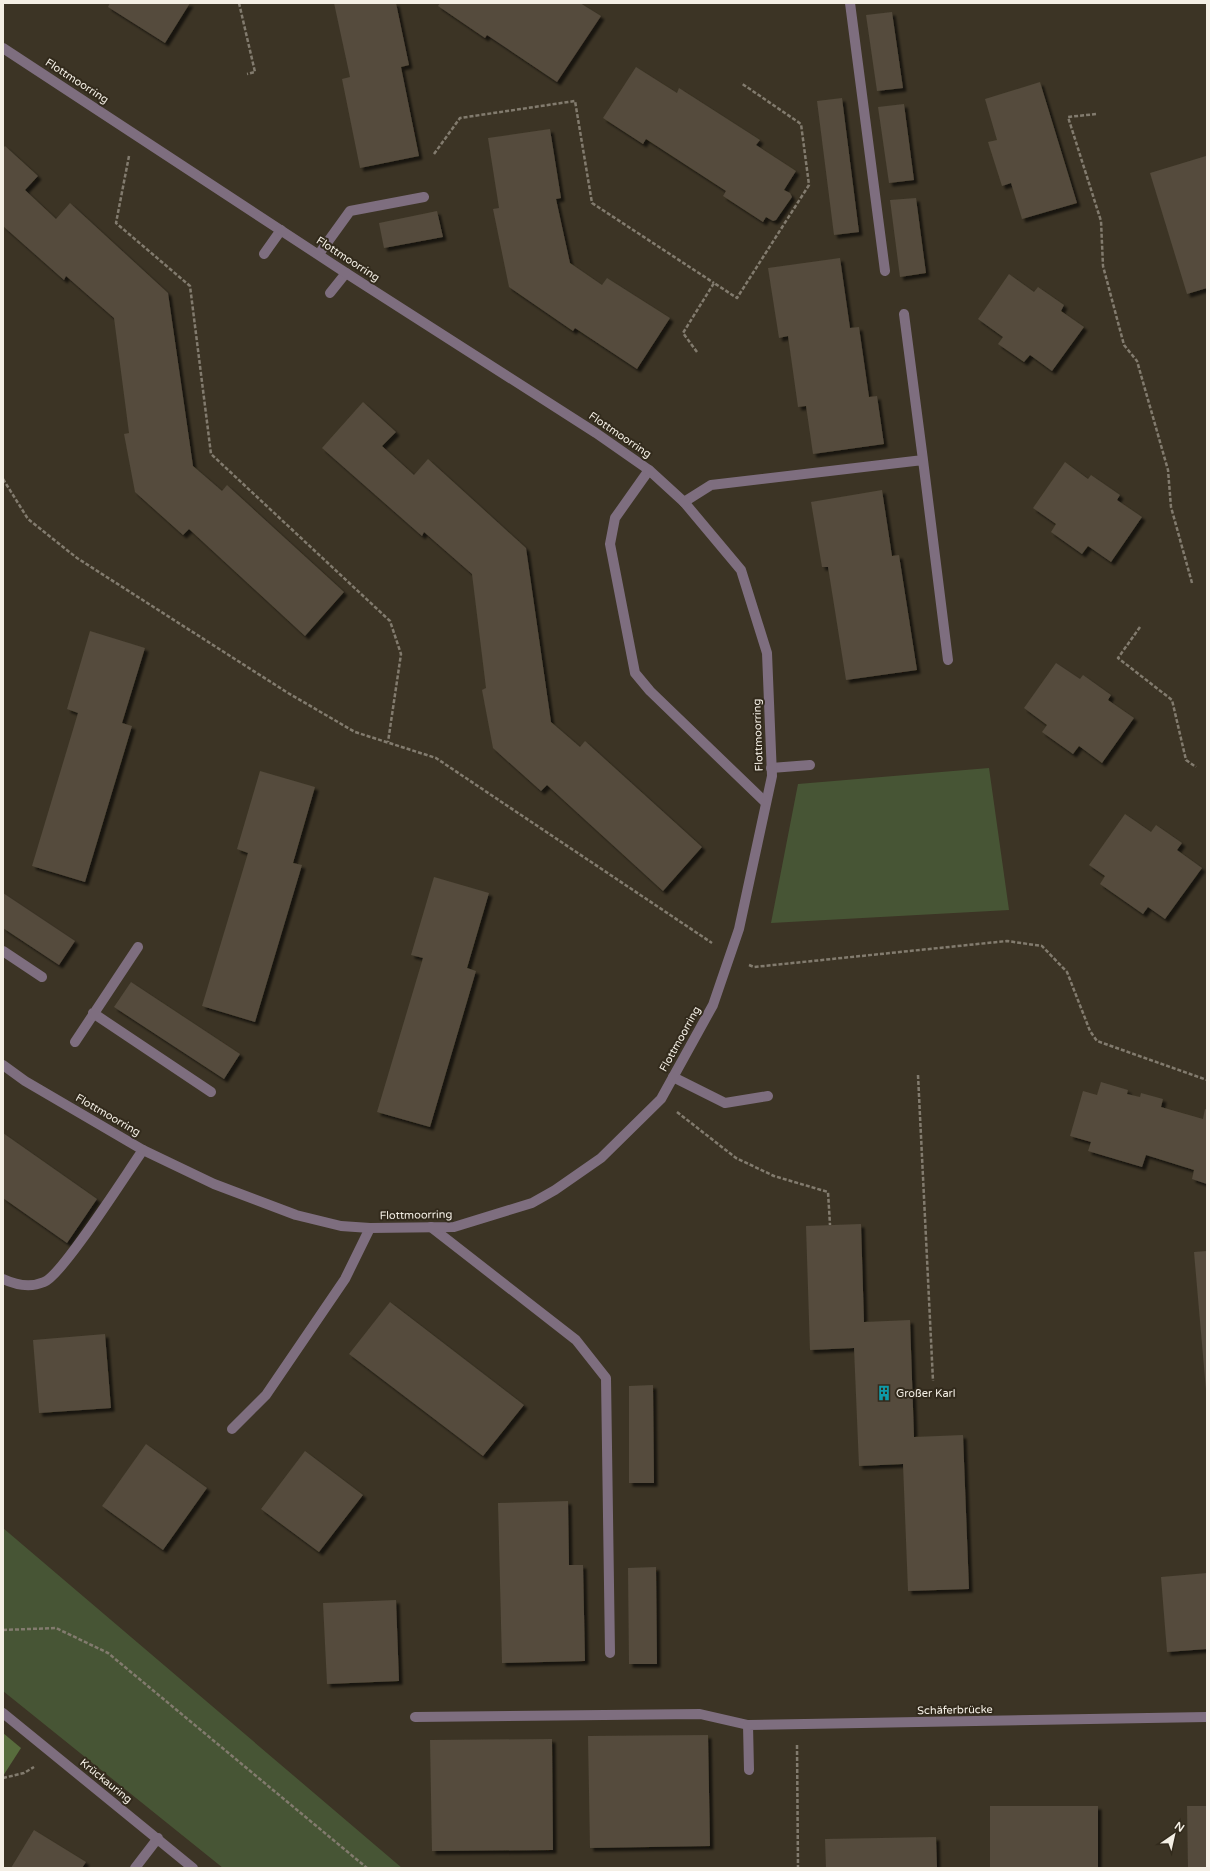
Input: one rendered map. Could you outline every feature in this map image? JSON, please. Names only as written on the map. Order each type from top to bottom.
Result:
[{"type":"street","points":[[850,3],[885,271]]},
{"type":"street","name":"Flottmoorring","points":[[3,48],[346,273],[596,433],[649,470],[684,502],[741,570],[767,653],[772,776],[765,802],[739,929],[730,956],[713,1005],[661,1099],[601,1158],[556,1190],[532,1203],[454,1227],[370,1228],[341,1226],[296,1215],[214,1184],[143,1150],[37,1088],[3,1065]]},
{"type":"street","points":[[319,254],[350,211],[424,197]]},
{"type":"street","points":[[264,254],[281,230]]},
{"type":"street","points":[[330,293],[346,273]]},
{"type":"street","points":[[904,314],[948,660]]},
{"type":"street","points":[[684,502],[711,485],[923,460]]},
{"type":"street","points":[[649,470],[615,518],[610,544],[635,673],[650,691],[765,802]]},
{"type":"street","points":[[771,768],[810,765]]},
{"type":"street","points":[[74,1042],[138,947]]},
{"type":"street","points":[[3,951],[42,977]]},
{"type":"street","points":[[93,1013],[211,1092]]},
{"type":"street","points":[[673,1077],[725,1103],[768,1096]]},
{"type":"street","points":[[3,1279],[25,1286],[46,1282],[64,1265],[143,1150]]},
{"type":"street","points":[[431,1227],[576,1340],[606,1378],[610,1653]]},
{"type":"street","points":[[232,1429],[266,1395],[345,1279],[370,1228]]},
{"type":"street","name":"Krückauring","points":[[3,1713],[193,1868]]},
{"type":"street","name":"Schäferbrücke","points":[[416,1717],[700,1714],[748,1725],[796,1725],[1207,1717]]},
{"type":"street","points":[[748,1725],[749,1770]]},
{"type":"street","points":[[138,1864],[158,1838]]},
{"type":"path","points":[[239,3],[255,72],[247,74]]},
{"type":"path","points":[[434,154],[460,118],[575,100],[592,203],[737,298],[809,185],[801,124],[740,83]]},
{"type":"path","points":[[1096,114],[1068,117],[1101,221],[1104,266],[1124,345],[1136,361],[1168,470],[1170,507],[1192,583]]},
{"type":"path","points":[[133,132],[116,223],[190,286],[211,454],[390,621],[401,654],[388,742]]},
{"type":"path","points":[[697,352],[683,333],[714,283]]},
{"type":"path","points":[[3,478],[28,519],[77,558],[288,693],[355,732],[436,758],[684,923],[730,956],[754,967],[1007,941],[1042,946],[1067,972],[1090,1031],[1097,1041],[1207,1080]]},
{"type":"path","points":[[1140,627],[1118,658],[1172,700],[1186,760],[1196,767]]},
{"type":"path","points":[[918,1075],[933,1381]]},
{"type":"path","points":[[661,1099],[736,1158],[774,1176],[828,1192],[830,1225]]},
{"type":"path","points":[[3,1630],[56,1628],[108,1652],[367,1868]]},
{"type":"path","points":[[796,1725],[798,1868]]},
{"type":"path","points":[[3,1778],[24,1773],[55,1755]]},
{"type":"green space","points":[[989,768],[1009,910],[771,923],[798,784]]},
{"type":"green space","points":[[3,1528],[402,1868],[223,1868],[3,1691]]},
{"type":"green space","points":[[3,1733],[21,1748],[3,1776]]},
{"type":"building","points":[[110,3],[190,3],[165,43],[108,7]]},
{"type":"building","points":[[334,3],[396,3],[409,65],[401,67],[419,156],[360,168],[342,79],[350,77]]},
{"type":"building","points":[[440,3],[580,3],[601,16],[557,82],[487,35],[485,38],[438,6]]},
{"type":"building","points":[[892,12],[903,88],[877,91],[866,15]]},
{"type":"building","points":[[636,67],[677,93],[679,88],[760,140],[756,145],[796,171],[784,190],[790,193],[792,197],[776,220],[773,221],[766,217],[763,222],[723,196],[726,191],[646,139],[643,144],[603,118]]},
{"type":"building","points":[[1040,82],[1077,203],[1022,219],[1011,183],[1002,186],[988,142],[997,140],[985,99]]},
{"type":"building","points":[[842,98],[859,232],[834,235],[817,101]]},
{"type":"building","points":[[904,104],[914,180],[889,183],[878,107]]},
{"type":"building","points":[[550,129],[561,198],[556,199],[570,263],[602,285],[607,278],[670,318],[637,369],[575,328],[573,331],[509,287],[493,209],[499,208],[488,138]]},
{"type":"building","points":[[5,146],[38,176],[25,190],[56,219],[70,203],[168,293],[193,466],[222,491],[227,485],[344,592],[305,636],[189,529],[183,535],[135,492],[124,434],[129,433],[114,318],[66,276],[64,280],[3,226],[3,148]]},
{"type":"building","points":[[1206,156],[1207,288],[1187,294],[1150,173]]},
{"type":"building","points":[[916,198],[926,273],[900,277],[890,200]]},
{"type":"building","points":[[437,211],[443,237],[384,248],[379,223]]},
{"type":"building","points":[[840,258],[850,328],[859,327],[869,397],[877,396],[884,444],[813,454],[806,406],[798,407],[788,336],[779,338],[768,268]]},
{"type":"building","points":[[1009,274],[1034,292],[1038,287],[1064,305],[1061,311],[1084,327],[1052,371],[1030,355],[1024,362],[998,344],[1003,337],[978,319]]},
{"type":"building","points":[[363,402],[396,432],[382,446],[414,475],[428,459],[526,548],[551,722],[580,747],[585,741],[702,847],[663,891],[547,785],[541,791],[493,748],[482,690],[486,688],[472,574],[424,532],[422,536],[322,448]]},
{"type":"building","points":[[1065,462],[1088,479],[1091,475],[1120,495],[1117,500],[1142,517],[1111,562],[1088,546],[1082,554],[1051,532],[1056,524],[1033,508]]},
{"type":"building","points":[[882,490],[892,556],[899,555],[917,670],[846,680],[828,567],[822,567],[811,502]]},
{"type":"building","points":[[90,631],[145,648],[122,723],[132,726],[85,882],[32,866],[78,713],[67,709]]},
{"type":"building","points":[[1056,663],[1080,679],[1083,675],[1111,695],[1108,700],[1134,718],[1102,763],[1079,746],[1073,754],[1042,732],[1047,725],[1024,708]]},
{"type":"building","points":[[260,771],[315,787],[293,863],[302,865],[255,1022],[202,1006],[248,853],[237,849]]},
{"type":"building","points":[[1125,814],[1151,832],[1156,825],[1182,843],[1177,850],[1202,868],[1165,919],[1148,907],[1143,914],[1100,884],[1105,876],[1089,865]]},
{"type":"building","points":[[434,877],[489,893],[467,968],[476,971],[430,1127],[377,1112],[423,958],[411,955]]},
{"type":"building","points":[[3,893],[75,941],[59,965],[3,928]]},
{"type":"building","points":[[131,982],[240,1054],[224,1079],[114,1007]]},
{"type":"building","points":[[1101,1082],[1128,1090],[1127,1094],[1140,1097],[1141,1093],[1163,1099],[1161,1107],[1203,1119],[1205,1109],[1207,1110],[1207,1184],[1192,1179],[1194,1170],[1146,1155],[1142,1167],[1088,1151],[1091,1142],[1070,1136],[1083,1091],[1097,1095]]},
{"type":"building","points":[[3,1133],[97,1199],[67,1243],[3,1198]]},
{"type":"building","name":"Großer Karl","points":[[861,1224],[864,1322],[910,1320],[914,1437],[963,1435],[969,1589],[908,1591],[903,1464],[859,1466],[854,1348],[810,1350],[806,1226]]},
{"type":"building","points":[[1207,1251],[1207,1390],[1206,1390],[1194,1252]]},
{"type":"building","points":[[390,1302],[524,1405],[483,1456],[349,1354]]},
{"type":"building","points":[[105,1334],[111,1408],[39,1413],[33,1340]]},
{"type":"building","points":[[653,1385],[654,1483],[629,1483],[629,1386]]},
{"type":"building","points":[[146,1444],[207,1488],[163,1550],[102,1506]]},
{"type":"building","points":[[305,1451],[363,1495],[319,1552],[261,1509]]},
{"type":"building","points":[[568,1501],[569,1565],[583,1565],[585,1661],[502,1663],[498,1503]]},
{"type":"building","points":[[656,1567],[657,1664],[629,1664],[628,1568]]},
{"type":"building","points":[[1207,1573],[1207,1649],[1167,1652],[1161,1577]]},
{"type":"building","points":[[396,1600],[399,1681],[327,1684],[323,1603]]},
{"type":"building","points":[[708,1735],[710,1846],[590,1848],[588,1736]]},
{"type":"building","points":[[552,1739],[553,1850],[432,1851],[430,1740]]},
{"type":"building","points":[[990,1806],[1098,1806],[1098,1868],[990,1868]]},
{"type":"building","points":[[1187,1806],[1207,1806],[1207,1868],[1188,1868]]},
{"type":"building","points":[[34,1830],[86,1862],[82,1868],[11,1868]]},
{"type":"building","points":[[936,1837],[937,1868],[826,1868],[825,1839]]},
{"type":"place","name":"Großer Karl","points":[[884,1393]]}]
